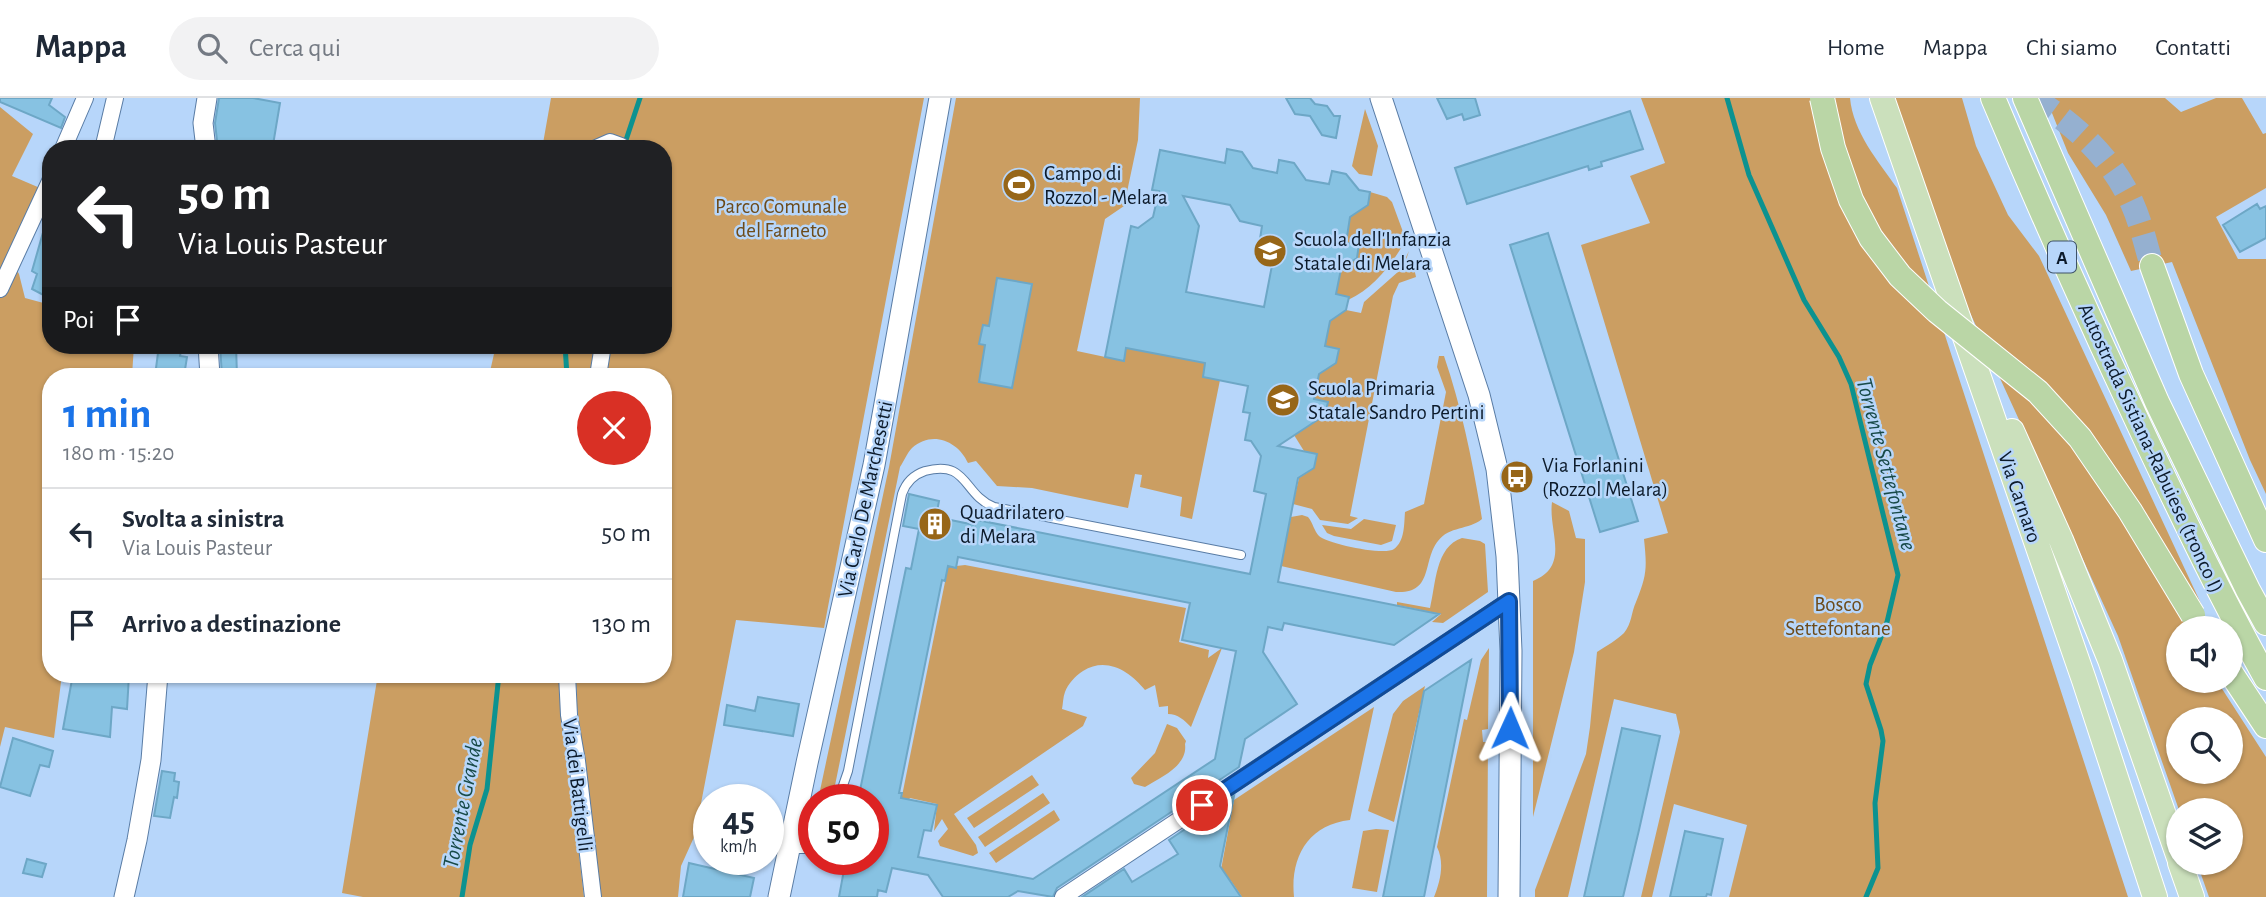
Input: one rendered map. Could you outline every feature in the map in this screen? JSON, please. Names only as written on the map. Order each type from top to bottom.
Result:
[{"type":"highway","points":[[1822,98],[1833,148],[1851,200],[1871,238],[1909,285],[1937,311],[2038,392],[2080,438],[2130,511],[2194,616]]},
{"type":"highway","name":"Autostrada Sistiana-Rabuiese (tronco I)","points":[[1993,98],[2073,283],[2135,415],[2210,574],[2266,678]]},
{"type":"highway","name":"Autostrada Sistiana-Rabuiese (tronco I)","points":[[2025,98],[2157,402],[2266,623]]},
{"type":"highway","points":[[2152,266],[2191,374],[2266,540]]},
{"type":"highway","points":[[2243,691],[2266,726]]},
{"type":"main road","name":"Via Carlo De Marchesetti","points":[[779,897],[874,465],[940,98]]},
{"type":"main road","points":[[1381,98],[1479,395],[1497,469],[1505,530],[1511,651],[1509,897]]},
{"type":"main road","name":"Via Carnaro","points":[[1882,98],[2084,680],[2155,897]]},
{"type":"main road","points":[[1976,366],[2015,434],[2061,540],[2105,648],[2166,820]]},
{"type":"main road","points":[[2084,680],[2099,682],[2115,697],[2130,718]]},
{"type":"main road","points":[[2185,875],[2192,897]]},
{"type":"street","points":[[67,140],[85,98]]},
{"type":"street","points":[[105,140],[115,98]]},
{"type":"street","points":[[205,140],[207,98]]},
{"type":"street","points":[[0,289],[42,198]]},
{"type":"street","points":[[1063,897],[1509,601]]},
{"type":"street","points":[[124,897],[151,760],[157,683]]},
{"type":"street","name":"Via dei Battigelli","points":[[567,683],[569,715],[593,897]]},
{"type":"lane","points":[[844,784],[902,494],[904,486],[916,474],[942,468],[952,470],[964,478],[980,498],[994,507],[1241,555]]},
{"type":"lane","points":[[789,848],[798,849]]},
{"type":"green space","name":"Parco Comunale del Farneto","points":[[551,98],[924,98],[824,628],[736,620],[705,784],[693,784],[693,839],[681,866],[678,897],[601,897],[577,706],[576,683],[672,683],[672,368],[607,368],[609,354],[672,354],[672,140],[626,140],[609,134],[594,140],[544,140]]},
{"type":"green space","points":[[956,98],[1140,98],[1138,140],[1124,206],[1105,219],[1077,351],[1124,361],[1126,348],[1205,363],[1203,377],[1220,380],[1192,519],[1180,516],[1182,497],[1140,487],[1142,475],[1135,474],[1128,508],[1032,488],[997,486],[976,461],[968,463],[958,449],[944,440],[928,440],[912,448],[900,467],[835,784],[821,784],[889,467]]},
{"type":"green space","name":"Bosco Settefontane","points":[[1641,98],[1850,98],[1861,134],[1897,188],[2128,897],[1729,897],[1747,825],[1674,804],[1652,897],[1641,897],[1680,732],[1676,714],[1614,699],[1568,897],[1535,897],[1535,890],[1586,754],[1597,652],[1621,636],[1629,625],[1644,578],[1644,539],[1668,533],[1581,245],[1650,223],[1630,176],[1665,163]]},
{"type":"green space","points":[[1894,98],[1962,98],[1976,146],[2008,215],[2039,256],[2203,608],[2192,616],[2166,616],[2166,693],[2225,693],[2234,707],[2166,707],[2166,773],[2118,636],[1966,304]]},
{"type":"green space","points":[[2046,98],[2165,98],[2181,112],[2216,98],[2242,98],[2263,134],[2266,133],[2266,188],[2216,217],[2238,259],[2266,259],[2266,494],[2172,262],[2131,271],[2106,215],[2068,153]]},
{"type":"green space","points":[[0,107],[33,134],[12,176],[40,188],[9,257],[19,274],[25,298],[42,303],[42,354],[133,354],[133,368],[42,368],[42,683],[61,683],[54,738],[5,727],[0,747]]},
{"type":"green space","points":[[1365,109],[1378,146],[1372,176],[1359,174],[1352,166]]},
{"type":"green space","points":[[1370,192],[1387,197],[1392,202],[1406,240],[1382,274],[1366,289],[1348,300],[1349,297],[1336,294],[1341,269],[1359,245],[1346,243],[1350,217],[1368,205]]},
{"type":"green space","points":[[1409,251],[1406,260],[1409,269],[1414,268],[1416,277],[1399,283],[1393,296],[1350,516],[1358,518],[1348,524],[1320,520],[1312,509],[1293,504],[1299,478],[1314,468],[1317,454],[1304,451],[1294,435],[1325,415],[1328,402],[1314,399],[1330,321],[1346,310],[1361,313],[1364,302],[1399,271]]},
{"type":"green space","points":[[494,354],[593,354],[591,368],[491,368]]},
{"type":"green space","points":[[1439,356],[1444,356],[1456,396],[1482,519],[1443,536],[1433,549],[1422,582],[1408,591],[1396,592],[1281,566],[1291,517],[1302,515],[1308,517],[1319,536],[1333,542],[1380,551],[1389,551],[1398,546],[1405,512],[1424,504],[1446,392],[1437,367]]},
{"type":"green space","points":[[1552,502],[1569,511],[1576,538],[1585,539],[1585,582],[1574,652],[1533,817],[1533,581],[1545,574],[1555,557]]},
{"type":"green space","points":[[1364,519],[1396,525],[1392,541],[1381,545],[1334,536],[1327,533],[1322,525],[1351,529]]},
{"type":"green space","points":[[1462,538],[1485,544],[1488,592],[1443,623],[1432,622],[1441,614],[1397,605],[1397,602],[1430,608],[1438,567],[1446,549]]},
{"type":"green space","points":[[965,565],[1186,608],[1179,642],[1209,650],[1208,658],[1222,648],[1191,727],[1178,716],[1168,714],[1168,706],[1159,707],[1155,685],[1145,690],[1125,672],[1109,665],[1092,667],[1077,675],[1066,689],[1062,709],[1087,717],[1083,726],[954,814],[976,845],[978,853],[973,856],[940,846],[938,841],[948,829],[942,819],[934,831],[937,804],[910,798],[907,802],[901,801],[948,567]]},
{"type":"green space","points":[[1489,648],[1488,729],[1482,730],[1483,742],[1488,742],[1487,897],[1434,897],[1441,866],[1437,847],[1464,719],[1467,720],[1481,660]]},
{"type":"green space","points":[[377,683],[559,683],[584,897],[363,897],[342,893]]},
{"type":"green space","points":[[1425,686],[1394,822],[1368,811],[1393,714],[1403,701]]},
{"type":"green space","points":[[1374,707],[1350,820],[1323,829],[1305,845],[1295,869],[1294,897],[1242,897],[1231,881],[1217,891],[1234,800]]},
{"type":"green space","points":[[2243,721],[2266,757],[2266,897],[2209,897],[2201,875],[2243,875],[2243,798],[2175,798],[2170,784],[2243,784]]},
{"type":"green space","points":[[1167,724],[1177,728],[1186,741],[1182,759],[1172,770],[1145,787],[1134,784],[1131,778],[1155,753]]},
{"type":"green space","points":[[1032,775],[1039,785],[974,828],[967,818]]},
{"type":"green space","points":[[1043,793],[1050,803],[985,847],[978,837]]},
{"type":"green space","points":[[1054,810],[1060,820],[996,863],[989,853]]},
{"type":"green space","points":[[1389,830],[1377,892],[1352,888],[1363,831]]},
{"type":"building","points":[[0,98],[52,98],[49,105],[65,117],[61,128],[0,102]]},
{"type":"building","points":[[219,98],[253,98],[280,103],[274,140],[217,140],[215,123]]},
{"type":"building","points":[[1286,98],[1310,98],[1315,104],[1327,106],[1334,116],[1340,116],[1336,138],[1322,135],[1310,116],[1295,114]]},
{"type":"building","points":[[1437,98],[1475,98],[1480,115],[1464,120],[1462,114],[1447,119]]},
{"type":"building","points":[[1630,111],[1643,149],[1601,162],[1602,166],[1589,170],[1588,166],[1467,204],[1455,168]]},
{"type":"building","name":"Quadrilatero di Melara","points":[[1227,149],[1242,152],[1253,168],[1277,173],[1279,160],[1294,163],[1306,180],[1329,184],[1332,171],[1346,174],[1359,190],[1370,192],[1368,205],[1350,217],[1346,243],[1359,244],[1357,258],[1341,269],[1336,294],[1349,297],[1346,310],[1330,321],[1325,346],[1339,349],[1336,363],[1319,374],[1314,399],[1328,402],[1325,415],[1278,446],[1317,454],[1314,468],[1298,478],[1278,582],[1439,614],[1394,645],[1284,623],[1282,630],[1268,627],[1263,652],[1297,704],[1245,739],[1239,767],[1057,888],[1053,897],[1018,891],[1008,897],[943,897],[928,875],[892,868],[886,892],[878,890],[877,897],[839,897],[843,875],[889,875],[889,784],[861,784],[906,568],[911,569],[919,529],[903,526],[909,494],[939,501],[936,517],[975,525],[977,520],[1250,574],[1266,494],[1254,491],[1261,456],[1251,441],[1245,440],[1250,413],[1243,412],[1248,386],[1203,377],[1205,363],[1126,348],[1124,361],[1105,357],[1131,226],[1138,228],[1153,217],[1159,191],[1152,190],[1160,150],[1225,163]],"holes":[[[1183,196],[1230,205],[1240,221],[1262,226],[1262,253],[1274,255],[1264,307],[1186,292],[1199,226]],[[958,557],[1190,603],[1182,640],[1236,651],[1215,759],[1033,879],[918,857],[924,830],[931,831],[937,805],[901,798],[902,793],[899,793],[942,580],[945,581],[948,566],[956,568]]]},
{"type":"building","points":[[2257,204],[2260,209],[2266,206],[2266,238],[2240,252],[2223,225]]},
{"type":"building","points":[[1548,233],[1638,521],[1600,532],[1510,245]]},
{"type":"building","points":[[42,236],[42,294],[32,289],[37,274],[32,271]]},
{"type":"building","points":[[997,278],[1032,284],[1012,388],[979,382],[985,345],[979,344],[983,325],[989,326]]},
{"type":"building","points":[[158,354],[180,354],[187,357],[185,368],[156,368]]},
{"type":"building","points":[[221,354],[236,354],[237,368],[221,368]]},
{"type":"building","points":[[1471,660],[1424,897],[1383,897],[1424,691]]},
{"type":"building","points":[[71,683],[129,683],[127,709],[112,707],[110,737],[63,729]]},
{"type":"building","points":[[758,697],[799,704],[793,736],[724,725],[727,705],[755,711]]},
{"type":"building","points":[[1622,728],[1660,736],[1639,830],[1623,897],[1584,897]]},
{"type":"building","points":[[13,738],[53,751],[49,767],[40,765],[30,796],[0,787]]},
{"type":"building","points":[[162,771],[175,773],[174,781],[179,782],[170,818],[154,816]]},
{"type":"building","points":[[1234,796],[1220,866],[1241,897],[1082,897],[1124,869],[1132,882],[1178,854],[1169,840]]},
{"type":"building","points":[[1685,831],[1723,839],[1711,895],[1707,894],[1706,897],[1670,897]]},
{"type":"building","points":[[27,859],[46,864],[42,877],[23,873]]},
{"type":"building","points":[[689,863],[693,864],[693,875],[741,875],[754,878],[750,897],[683,897]]},
{"type":"waterway","name":"Torrente Grande","points":[[626,140],[640,98]]},
{"type":"waterway","name":"Torrente Settefontane","points":[[1727,98],[1749,175],[1804,300],[1839,357],[1851,384],[1898,575],[1887,622],[1870,665],[1866,684],[1883,741],[1875,803],[1878,868],[1866,897]]},
{"type":"waterway","name":"Torrente Grande","points":[[566,354],[566,368]]},
{"type":"waterway","name":"Torrente Grande","points":[[462,897],[470,845],[487,789],[498,683]]},
{"type":"tunnel","points":[[2033,98],[2077,131],[2114,171],[2135,211],[2152,266]]},
{"type":"place","name":"Campo di Rozzol - Melara","points":[[1019,185]]},
{"type":"place","name":"Scuola dell'Infanzia Statale di Melara","points":[[1270,251]]},
{"type":"place","name":"Scuola Primaria Statale Sandro Pertini","points":[[1283,400]]},
{"type":"place","name":"Via Forlanini (Rozzol Melara)","points":[[1517,477]]},
{"type":"place","name":"Quadrilatero di Melara","points":[[935,524]]},
{"type":"route","points":[[1202,805],[1509,601],[1510,728]]}]
